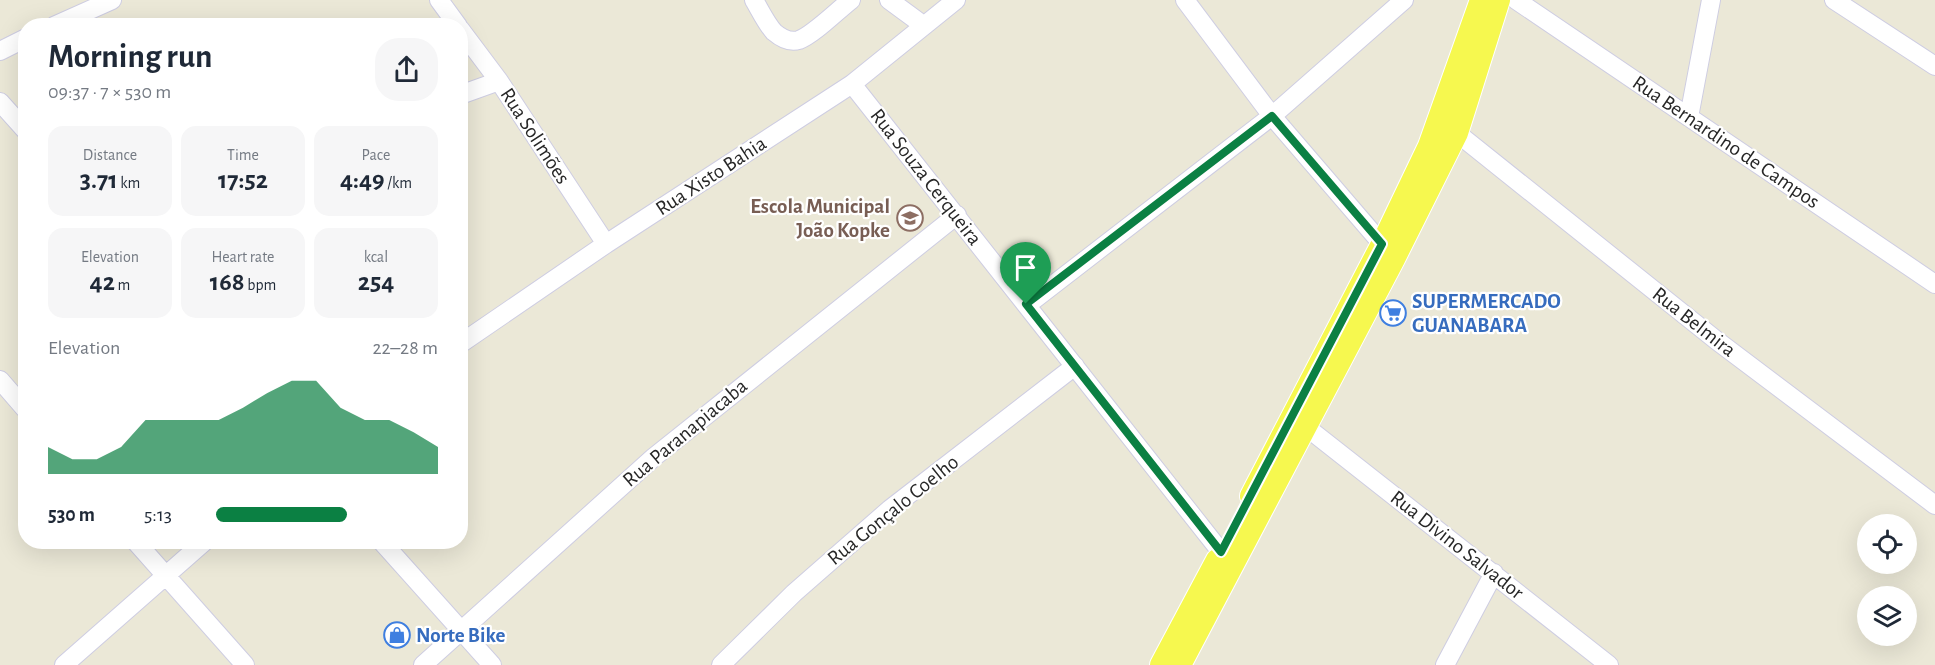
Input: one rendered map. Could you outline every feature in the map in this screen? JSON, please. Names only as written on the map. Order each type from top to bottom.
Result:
[{"type":"main road","points":[[1161,665],[1382,244],[1430,146],[1480,0]]},
{"type":"main road","points":[[1180,665],[1395,259],[1457,133],[1499,0]]},
{"type":"street","points":[[72,18],[112,0]]},
{"type":"street","points":[[439,0],[452,18]]},
{"type":"street","points":[[754,0],[772,30],[786,40],[799,39],[845,4]]},
{"type":"street","points":[[889,0],[923,25]]},
{"type":"street","name":"Rua Xisto Bahia","points":[[468,339],[606,244],[852,84],[956,0]]},
{"type":"street","points":[[1185,0],[1272,116],[1382,244]]},
{"type":"street","points":[[1026,304],[1272,116],[1404,0]]},
{"type":"street","name":"Rua Bernardino de Campos","points":[[1516,0],[1935,284]]},
{"type":"street","points":[[1689,117],[1710,0]]},
{"type":"street","points":[[1834,0],[1935,66]]},
{"type":"street","name":"Rua Solimões","points":[[468,40],[499,81],[606,244]]},
{"type":"street","points":[[0,51],[18,42]]},
{"type":"street","points":[[468,92],[499,81]]},
{"type":"street","name":"Rua Souza Cerqueira","points":[[852,84],[1221,552]]},
{"type":"street","points":[[0,102],[18,122]]},
{"type":"street","name":"Rua Belmira","points":[[1457,133],[1716,340],[1935,505]]},
{"type":"street","name":"Rua Paranapiacaba","points":[[423,665],[654,457],[957,215]]},
{"type":"street","name":"Rua Gonçalo Coelho","points":[[721,665],[794,593],[890,509],[1075,366]]},
{"type":"street","points":[[0,380],[18,401]]},
{"type":"street","name":"Rua Divino Salvador","points":[[1305,426],[1609,665]]},
{"type":"street","points":[[141,549],[245,665]]},
{"type":"street","points":[[64,665],[196,549]]},
{"type":"street","points":[[388,549],[492,665]]},
{"type":"street","points":[[1444,665],[1494,573]]},
{"type":"place","name":"Escola Municipal João Kopke","points":[[910,218]]},
{"type":"place","name":"SUPERMERCADO GUANABARA","points":[[1393,313]]},
{"type":"place","name":"Norte Bike","points":[[397,635]]},
{"type":"route","points":[[1272,116],[1382,244],[1221,552],[1026,304],[1272,116]]}]
